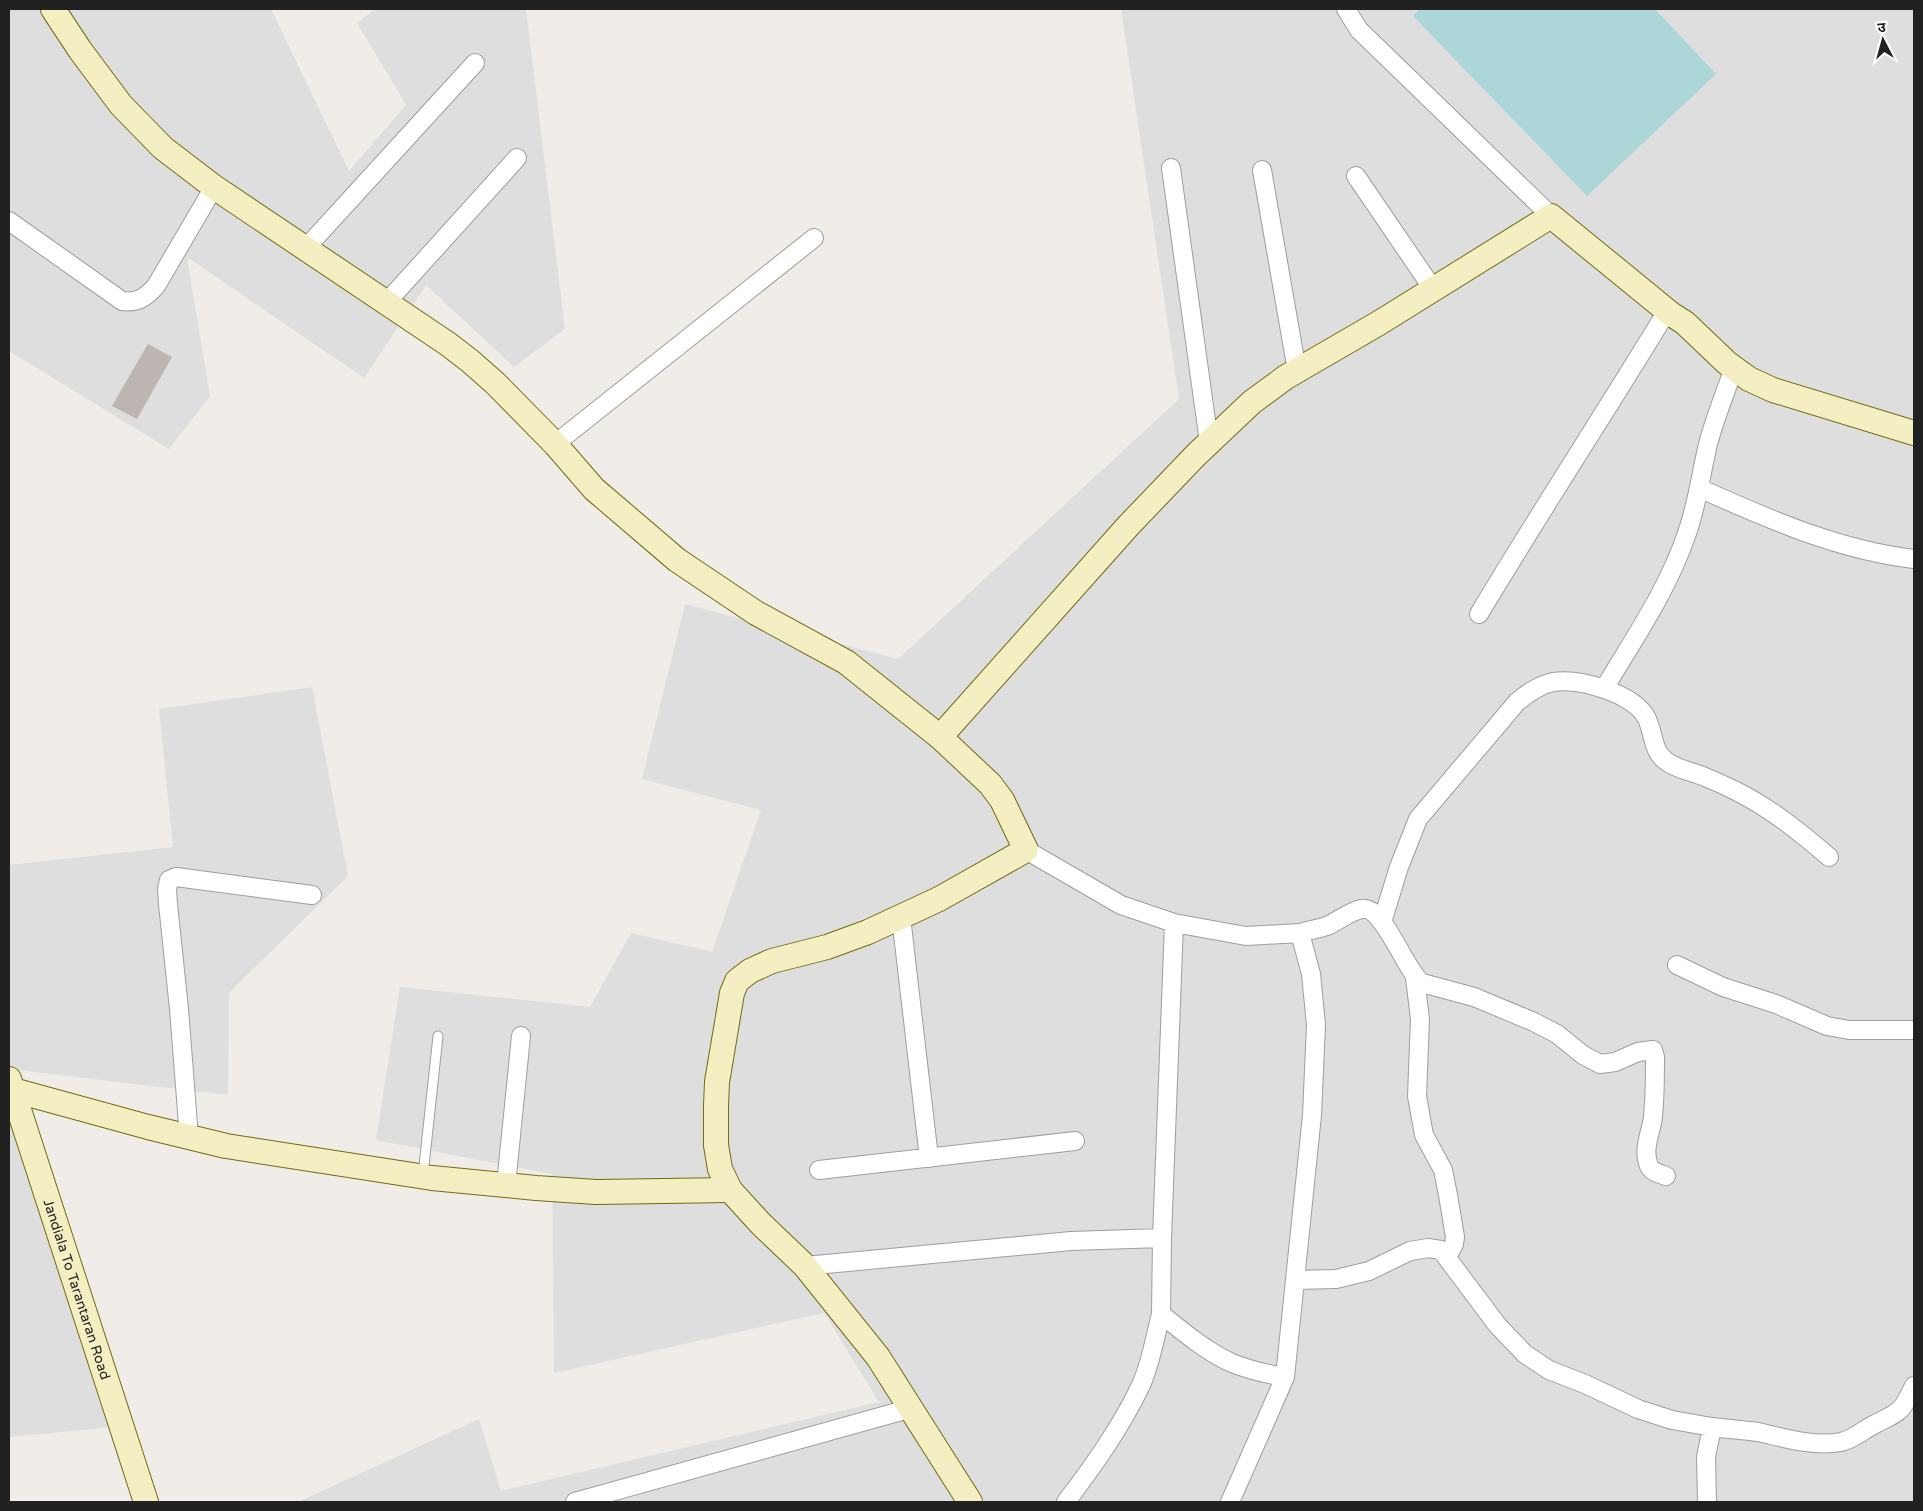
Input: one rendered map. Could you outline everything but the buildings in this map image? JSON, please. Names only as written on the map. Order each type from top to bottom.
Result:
[{"type":"street","points":[[53,9],[80,50],[121,105],[163,148],[214,187],[448,344],[495,383],[555,444],[594,489],[677,560],[756,613],[846,662],[940,737],[990,784],[1002,800],[1026,850],[1121,905],[1174,924],[1246,936],[1300,932],[1326,926],[1360,909],[1373,911],[1382,922],[1415,978],[1420,1019],[1417,1096],[1424,1135],[1442,1170],[1448,1195],[1455,1237],[1454,1244],[1447,1257]]},
{"type":"street","points":[[1346,9],[1360,30],[1551,216],[1684,323],[1715,353],[1734,368],[1749,379],[1773,390],[1914,434]]},
{"type":"street","points":[[305,249],[475,64]]},
{"type":"street","points":[[386,303],[518,158]]},
{"type":"street","points":[[1171,168],[1209,442]]},
{"type":"street","points":[[1262,170],[1297,371]]},
{"type":"street","points":[[1356,176],[1433,289]]},
{"type":"street","points":[[9,221],[122,301],[137,301],[145,298],[156,286],[214,187]]},
{"type":"street","points":[[940,737],[1128,526],[1209,442],[1252,402],[1297,371],[1551,216]]},
{"type":"street","points":[[555,444],[814,238]]},
{"type":"street","points":[[1479,614],[1542,509],[1601,420],[1667,311]]},
{"type":"street","points":[[1604,690],[1662,592],[1686,538],[1694,513],[1708,444],[1734,368]]},
{"type":"street","points":[[1699,488],[1798,530],[1845,546],[1914,559]]},
{"type":"street","points":[[1382,922],[1399,867],[1418,819],[1517,702],[1530,692],[1553,682],[1572,682],[1596,686],[1640,709],[1652,730],[1659,756],[1665,761],[1678,768],[1704,776],[1763,807],[1796,828],[1829,858]]},
{"type":"street","points":[[970,1502],[878,1357],[806,1266],[761,1224],[730,1190],[720,1169],[716,1145],[717,1082],[732,993],[737,981],[750,971],[772,961],[827,947],[868,932],[939,899],[1026,850]]},
{"type":"street","points":[[189,1137],[179,1009],[168,904],[167,889],[169,880],[173,877],[185,878],[312,895]]},
{"type":"street","points":[[901,916],[929,1158]]},
{"type":"street","points":[[1066,1502],[1093,1467],[1123,1420],[1142,1383],[1162,1314],[1162,1238],[1174,924]]},
{"type":"street","points":[[1230,1502],[1285,1377],[1312,1115],[1315,1034],[1311,974],[1300,932]]},
{"type":"street","points":[[1677,965],[1723,987],[1776,1004],[1833,1028],[1849,1030],[1914,1030]]},
{"type":"street","points":[[1415,978],[1430,986],[1474,997],[1534,1022],[1557,1034],[1583,1055],[1600,1064],[1615,1062],[1638,1052],[1653,1050],[1655,1057],[1653,1118],[1646,1147],[1646,1156],[1652,1172],[1666,1176]]},
{"type":"street","points":[[506,1185],[521,1036]]},
{"type":"street","points":[[10,1085],[226,1146],[423,1176],[596,1192],[730,1190]]},
{"type":"street","name":"Jandiala To Tarantaran Road","points":[[10,1085],[146,1502]]},
{"type":"street","points":[[819,1170],[1074,1141]]},
{"type":"street","points":[[806,1266],[1072,1241],[1162,1238]]},
{"type":"street","points":[[1294,1280],[1336,1279],[1360,1274],[1402,1254],[1420,1249],[1441,1250],[1477,1301],[1498,1326],[1525,1354],[1549,1370],[1585,1384],[1638,1409],[1672,1420],[1712,1427],[1756,1432],[1793,1440],[1842,1442],[1858,1436],[1867,1428],[1901,1410],[1908,1402],[1914,1386]]},
{"type":"street","points":[[1162,1314],[1191,1338],[1231,1362],[1266,1374],[1285,1377]]},
{"type":"street","points":[[575,1502],[621,1496],[912,1408]]},
{"type":"street","points":[[1706,1502],[1706,1456],[1712,1427]]},
{"type":"lane","points":[[423,1176],[438,1036]]},
{"type":"shaded area","points":[[9,9],[271,9],[349,171],[406,105],[357,23],[375,9],[526,9],[565,329],[514,367],[426,285],[364,378],[187,257],[210,396],[169,449],[9,351]]},
{"type":"shaded area","points":[[1121,9],[1914,9],[1914,1502],[298,1502],[479,1419],[501,1491],[879,1402],[824,1313],[554,1373],[552,1174],[376,1140],[400,987],[590,1007],[631,933],[712,952],[761,810],[642,779],[685,604],[898,659],[1179,399]]},
{"type":"shaded area","points":[[312,687],[348,876],[229,993],[228,1095],[9,1069],[9,865],[173,847],[159,709]]},
{"type":"shaded area","points":[[9,1116],[115,1427],[9,1437]]},
{"type":"water","points":[[1420,9],[1655,9],[1716,74],[1587,196],[1413,16]]}]
